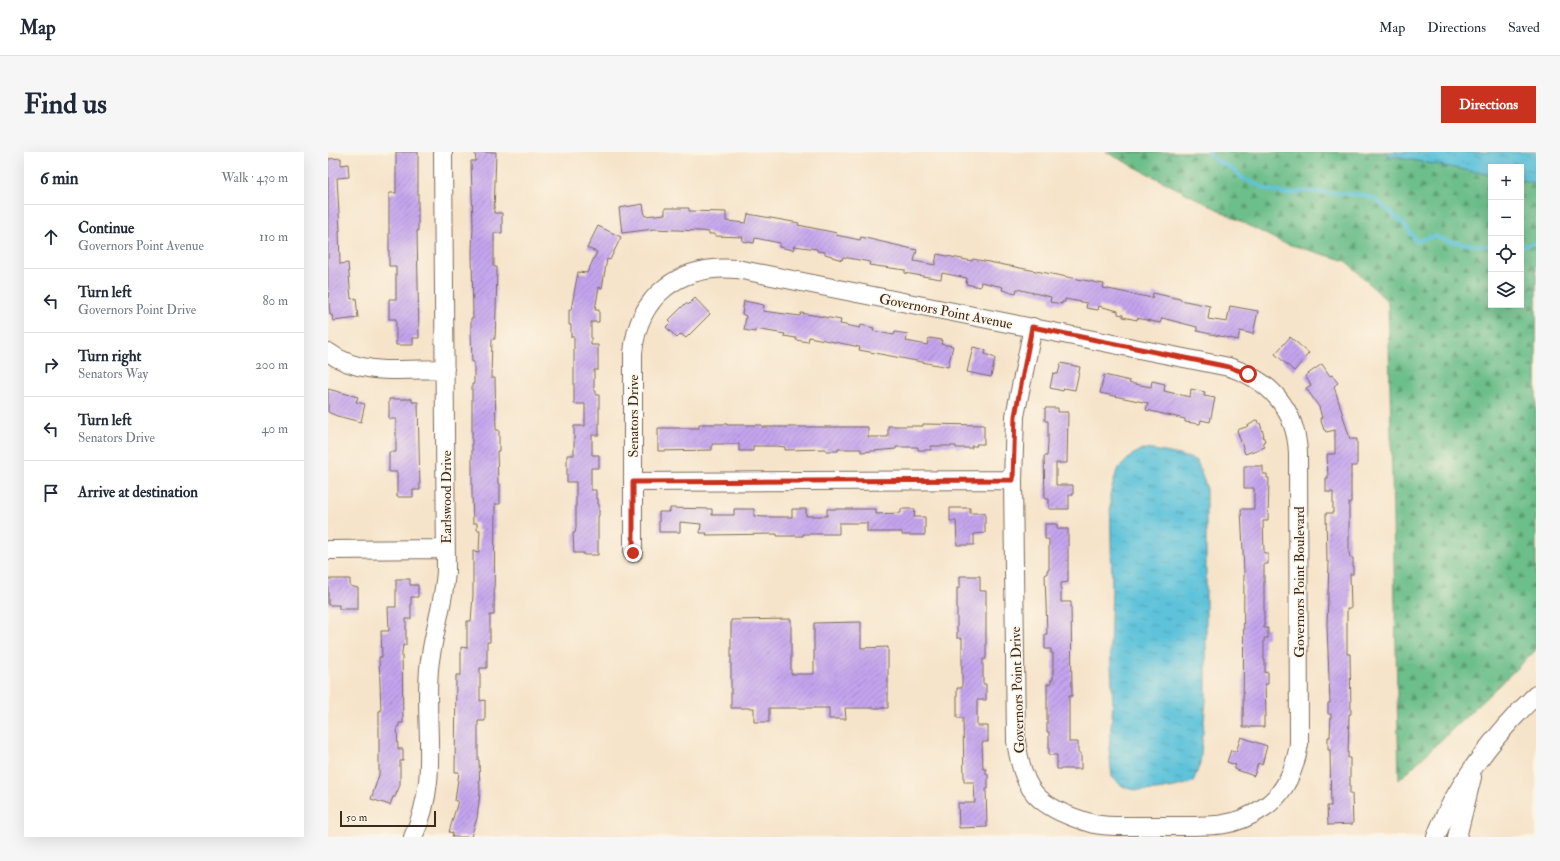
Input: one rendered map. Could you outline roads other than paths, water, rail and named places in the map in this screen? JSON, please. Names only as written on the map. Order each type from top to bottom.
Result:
[{"type":"street","name":"Earlswood Drive","points":[[413,837],[422,816],[428,786],[430,768],[429,673],[431,654],[445,588],[443,152]]},
{"type":"street","name":"Governors Point Avenue","points":[[663,289],[675,280],[701,270],[728,268],[1229,367],[1245,372],[1254,377]]},
{"type":"street","name":"Senators Drive","points":[[633,553],[632,353],[636,332],[643,314],[657,294],[663,289]]},
{"type":"street","name":"Governors Point Drive","points":[[1032,327],[1015,416],[1013,480],[1016,741],[1019,761],[1031,790],[1040,799],[1062,813],[1079,819],[1102,825],[1149,831],[1169,831],[1239,821],[1265,807],[1275,798]]},
{"type":"street","points":[[328,352],[342,360],[365,368],[445,369]]},
{"type":"street","name":"Governors Point Boulevard","points":[[1254,377],[1266,385],[1283,404],[1294,428],[1298,448],[1299,744],[1296,763],[1291,775],[1285,786],[1275,798]]},
{"type":"street","points":[[633,482],[1013,480]]},
{"type":"street","points":[[328,550],[446,549]]},
{"type":"street","points":[[1436,837],[1450,804],[1480,758],[1518,712],[1536,695]]},
{"type":"street","points":[[1458,837],[1474,768]]},
{"type":"water","points":[[1384,152],[1536,152],[1536,183],[1524,181],[1524,164],[1488,164],[1488,174],[1390,156]]},
{"type":"water","points":[[1143,449],[1184,456],[1197,461],[1206,486],[1206,700],[1200,764],[1193,782],[1169,788],[1135,790],[1121,785],[1112,777],[1109,749],[1113,704],[1110,646],[1112,588],[1110,495],[1117,470],[1132,455]]},
{"type":"waterway","points":[[1208,152],[1215,160],[1231,168],[1244,179],[1269,190],[1287,194],[1307,191],[1363,195],[1375,199],[1404,224],[1416,241],[1435,236],[1469,245],[1488,246]]},
{"type":"waterway","points":[[1524,245],[1536,243]]}]
